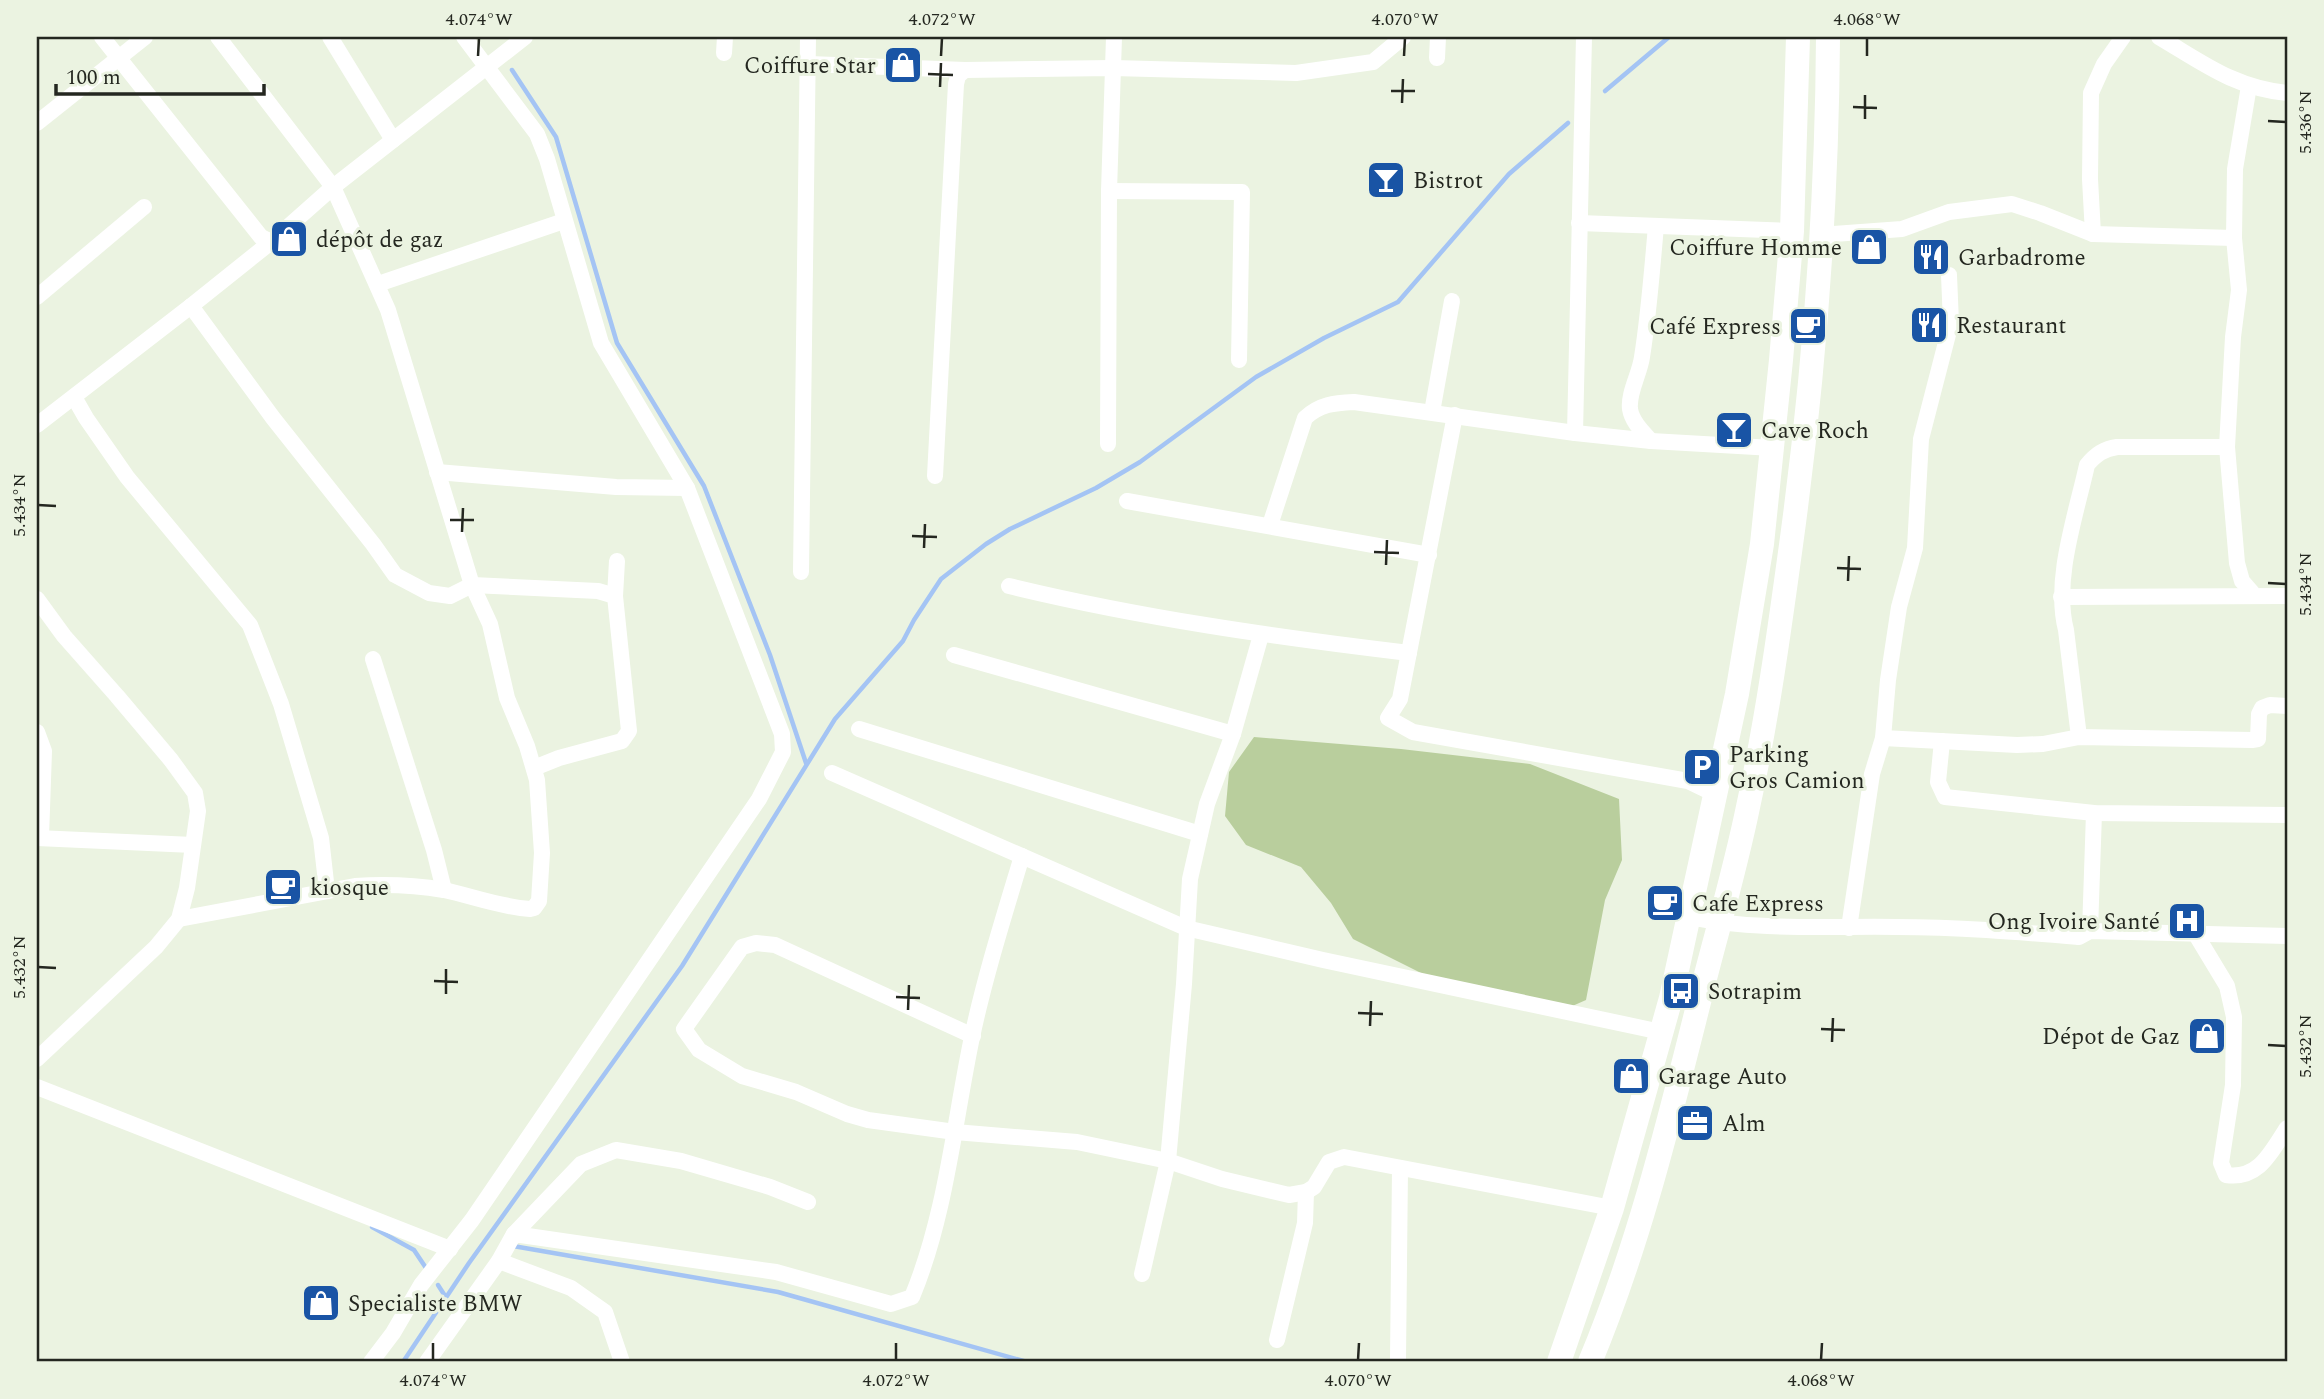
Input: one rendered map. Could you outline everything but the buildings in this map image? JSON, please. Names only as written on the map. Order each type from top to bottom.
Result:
[{"type":"main road","points":[[1559,1362],[1612,1208],[1661,1032],[1737,694],[1762,544],[1773,448],[1792,231],[1798,37]]},
{"type":"main road","points":[[1590,1362],[1654,1179],[1748,808],[1783,607],[1805,442],[1817,314],[1828,90],[1828,37]]},
{"type":"street","points":[[102,37],[261,237],[271,243]]},
{"type":"street","points":[[37,123],[145,37]]},
{"type":"street","points":[[179,919],[327,891],[352,878],[444,890],[530,909],[537,906],[542,853],[539,790],[534,768],[507,698],[490,624],[472,585],[388,310],[332,187],[218,37]]},
{"type":"street","points":[[330,37],[393,140]]},
{"type":"street","points":[[371,1362],[393,1333],[421,1285],[472,1220],[759,799],[783,752],[782,733],[687,488],[601,343],[547,159],[537,134],[464,37]]},
{"type":"street","points":[[37,425],[271,243],[332,187],[525,37]]},
{"type":"street","points":[[801,572],[808,37]]},
{"type":"street","points":[[1108,444],[1109,191],[1114,37]]},
{"type":"street","points":[[809,64],[965,71],[1113,68],[1296,73],[1373,62],[1404,37]]},
{"type":"street","points":[[1437,58],[1438,37]]},
{"type":"street","points":[[1574,433],[1584,37]]},
{"type":"street","points":[[2093,234],[2090,179],[2091,93],[2104,64],[2123,37]]},
{"type":"street","points":[[2159,37],[2228,79],[2287,93]]},
{"type":"street","points":[[934,476],[956,84],[958,76],[965,71]]},
{"type":"street","points":[[2249,86],[2235,169],[2234,238],[2239,290],[2227,447],[2237,563],[2242,581],[2255,596]]},
{"type":"street","points":[[1109,191],[1242,192],[1239,360]]},
{"type":"street","points":[[1820,235],[1902,229],[1949,212],[2012,204],[2093,234],[2234,238]]},
{"type":"street","points":[[37,297],[144,207]]},
{"type":"street","points":[[377,284],[564,221]]},
{"type":"street","points":[[1579,223],[1792,231]]},
{"type":"street","points":[[1651,441],[1630,411],[1630,399],[1642,360],[1656,226]]},
{"type":"street","points":[[1849,928],[1872,774],[1882,738],[1899,607],[1915,548],[1921,439],[1951,323],[1949,275]]},
{"type":"street","points":[[1432,412],[1452,301]]},
{"type":"street","points":[[191,306],[273,418],[395,575],[419,588],[450,596],[472,585],[597,591],[615,596]]},
{"type":"street","points":[[74,397],[127,477],[250,625],[281,704],[321,838],[327,891]]},
{"type":"street","points":[[1270,525],[1305,418],[1317,407],[1333,403],[1354,402],[1651,441],[1773,448]]},
{"type":"street","points":[[1455,415],[1399,699],[1388,718],[1413,732],[1688,781],[1715,794]]},
{"type":"street","points":[[2079,737],[2061,597],[2062,577],[2087,465],[2093,457],[2106,449],[2118,447],[2227,447]]},
{"type":"street","points":[[437,472],[616,487],[687,488]]},
{"type":"street","points":[[1127,500],[1429,555]]},
{"type":"street","points":[[534,768],[559,758],[622,741],[629,731],[615,596],[617,561]]},
{"type":"street","points":[[1009,586],[1076,603],[1261,635],[1409,653]]},
{"type":"street","points":[[2061,597],[2287,596]]},
{"type":"street","points":[[37,599],[64,636],[117,695],[191,787],[195,793],[198,811],[179,919],[156,947],[37,1059]]},
{"type":"street","points":[[1142,1274],[1168,1161],[1184,984],[1190,879],[1215,780],[1233,734],[1261,635]]},
{"type":"street","points":[[954,654],[1233,734]]},
{"type":"street","points":[[373,659],[434,849],[444,890]]},
{"type":"street","points":[[1882,738],[2017,745],[2043,744],[2079,737],[2252,740],[2258,739],[2262,708],[2270,705],[2287,706]]},
{"type":"street","points":[[859,729],[1200,834]]},
{"type":"street","points":[[37,732],[44,751],[39,838],[193,845]]},
{"type":"street","points":[[1942,741],[1938,782],[1945,797],[2094,813],[2287,815]]},
{"type":"street","points":[[832,773],[1186,928],[1661,1032]]},
{"type":"street","points":[[2090,931],[2094,813]]},
{"type":"street","points":[[514,1234],[776,1272],[891,1304],[912,1297],[926,1264],[973,1036],[1022,856]]},
{"type":"street","points":[[1689,917],[1719,923],[1849,928],[1972,928],[2078,937],[2090,931],[2287,936]]},
{"type":"street","points":[[2195,933],[2227,986],[2234,1017],[2233,1085],[2221,1163],[2227,1175],[2241,1177],[2262,1165],[2287,1128]]},
{"type":"street","points":[[973,1036],[775,945],[756,943],[742,947],[684,1029],[699,1050],[742,1076],[796,1092],[868,1120],[955,1132],[1077,1142],[1168,1161],[1222,1179],[1289,1195],[1306,1192],[1314,1187],[1329,1163],[1344,1157],[1612,1208]]},
{"type":"street","points":[[37,1087],[347,1211],[450,1249]]},
{"type":"street","points":[[427,1362],[499,1261],[514,1234],[581,1164],[616,1150],[681,1161],[770,1187],[808,1202]]},
{"type":"street","points":[[1398,1360],[1400,1168]]},
{"type":"street","points":[[1277,1340],[1305,1223],[1306,1192]]},
{"type":"street","points":[[499,1261],[571,1288],[605,1312],[622,1362]]},
{"type":"green space","points":[[1254,737],[1401,749],[1530,764],[1619,799],[1622,860],[1605,900],[1586,1000],[1561,1011],[1425,975],[1353,939],[1331,903],[1301,867],[1246,845],[1225,816],[1229,772]]},
{"type":"waterway","points":[[1605,91],[1669,37]]},
{"type":"waterway","points":[[512,70],[556,137],[617,343],[704,486],[770,655],[806,763]]},
{"type":"waterway","points":[[403,1362],[469,1263],[682,966],[835,719],[903,641],[941,579],[1010,529],[1096,488],[1140,462],[1256,377],[1324,338],[1398,302],[1509,174],[1568,123]]},
{"type":"waterway","points":[[372,1227],[414,1250],[426,1268]]},
{"type":"waterway","points":[[513,1246],[778,1292],[1027,1362]]},
{"type":"waterway","points":[[438,1285],[447,1299]]},
{"type":"place","name":"Coiffure Star","points":[[903,65]]},
{"type":"place","name":"Bistrot","points":[[1386,180]]},
{"type":"place","name":"dépôt de gaz","points":[[289,239]]},
{"type":"place","name":"Coiffure Homme","points":[[1869,247]]},
{"type":"place","name":"Garbadrome","points":[[1931,257]]},
{"type":"place","name":"Restaurant","points":[[1929,325]]},
{"type":"place","name":"Café Express","points":[[1808,326]]},
{"type":"place","name":"Cave Roch","points":[[1734,430]]},
{"type":"place","name":"Parking Gros Camion","points":[[1702,767]]},
{"type":"place","name":"kiosque","points":[[283,887]]},
{"type":"place","name":"Cafe Express","points":[[1665,903]]},
{"type":"place","name":"Ong Ivoire Santé","points":[[2187,921]]},
{"type":"place","name":"Sotrapim","points":[[1681,991]]},
{"type":"place","name":"Dépot de Gaz","points":[[2207,1036]]},
{"type":"place","name":"Garage Auto","points":[[1631,1076]]},
{"type":"place","name":"Alm","points":[[1695,1123]]},
{"type":"place","name":"Specialiste BMW","points":[[321,1303]]}]
